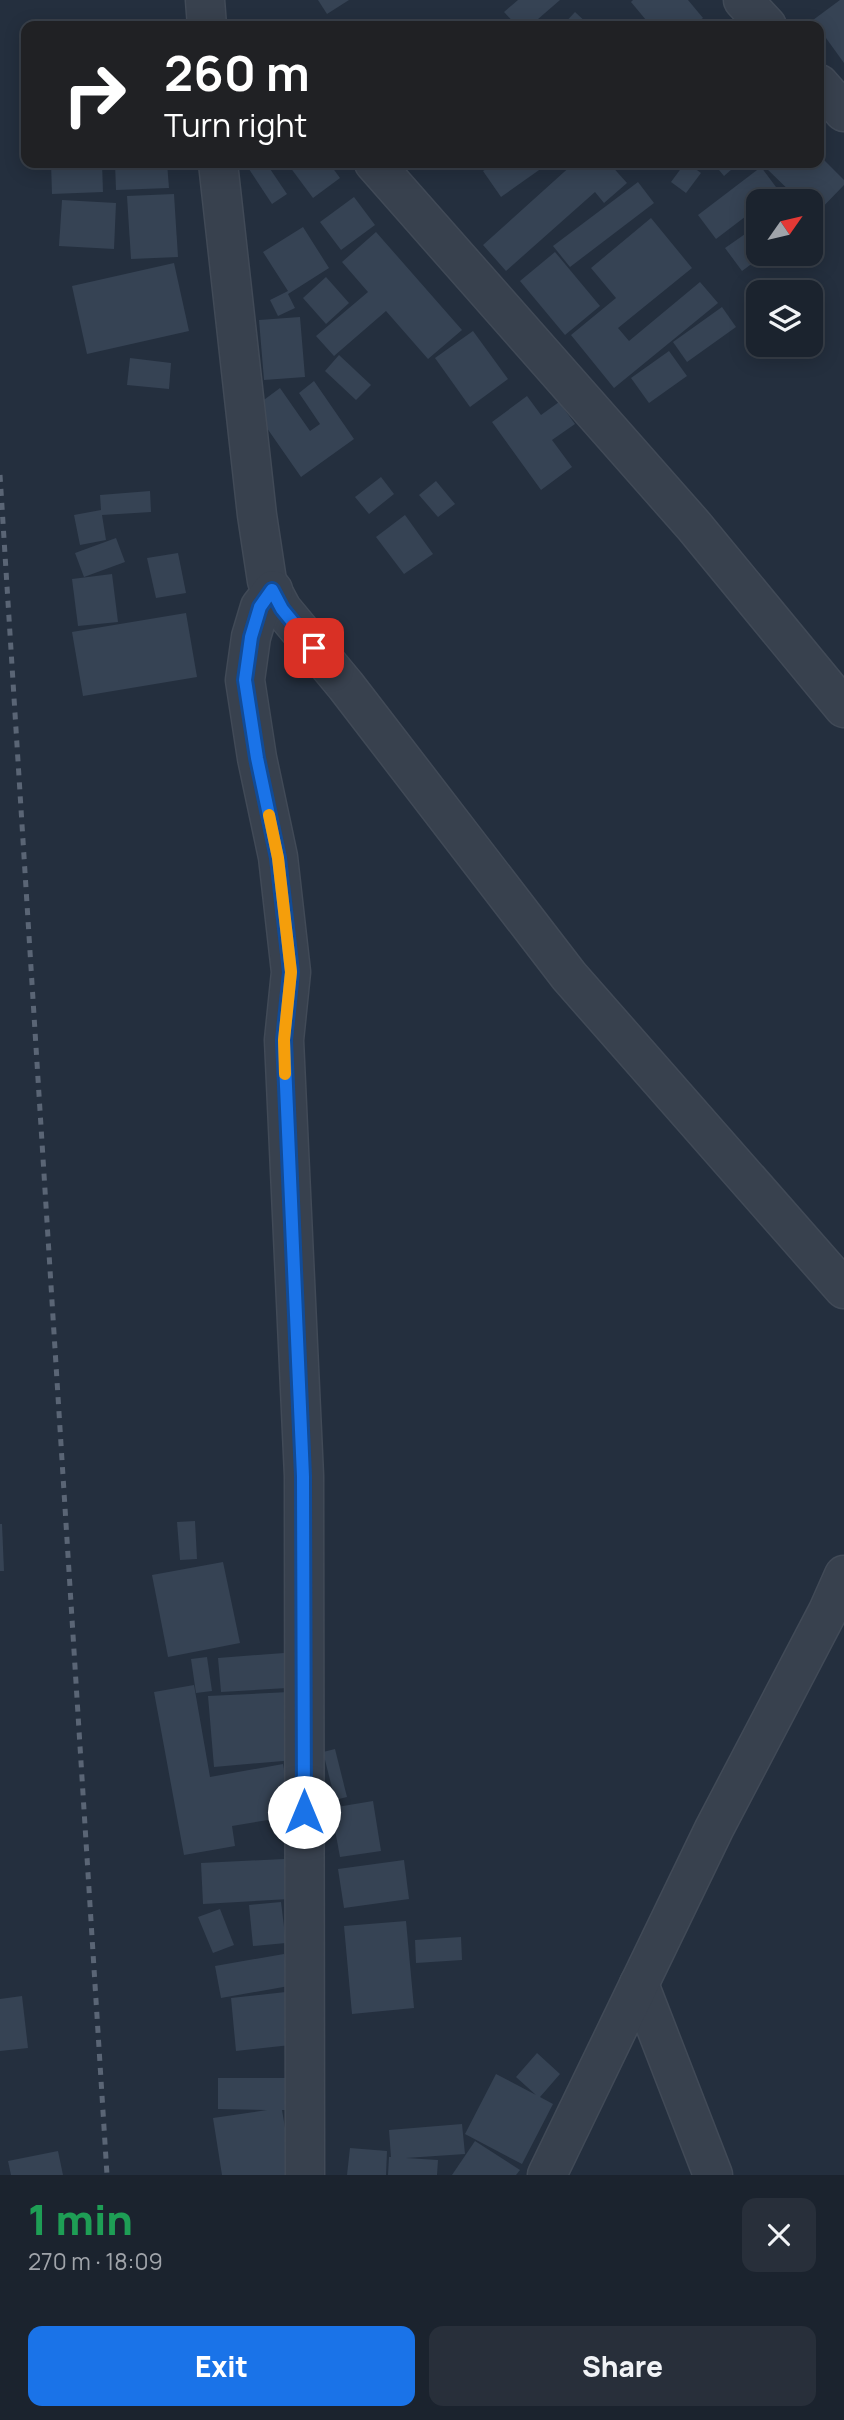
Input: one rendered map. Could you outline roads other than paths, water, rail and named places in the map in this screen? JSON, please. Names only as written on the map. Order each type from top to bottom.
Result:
[{"type":"street","points":[[205,0],[207,21]]},
{"type":"street","points":[[743,0],[762,21]]},
{"type":"street","points":[[824,90],[844,112]]},
{"type":"street","points":[[219,168],[257,515],[267,581],[282,609],[346,686],[569,976],[844,1289]]},
{"type":"street","points":[[378,168],[694,526],[844,708]]},
{"type":"street","points":[[272,590],[260,607],[245,680],[257,758],[278,858],[291,972],[284,1040],[303,1476],[304,2175]]},
{"type":"street","points":[[547,2175],[714,1829],[828,1612],[844,1575]]},
{"type":"street","points":[[639,1984],[713,2175]]},
{"type":"railway","points":[[0,475],[107,2175]]}]
